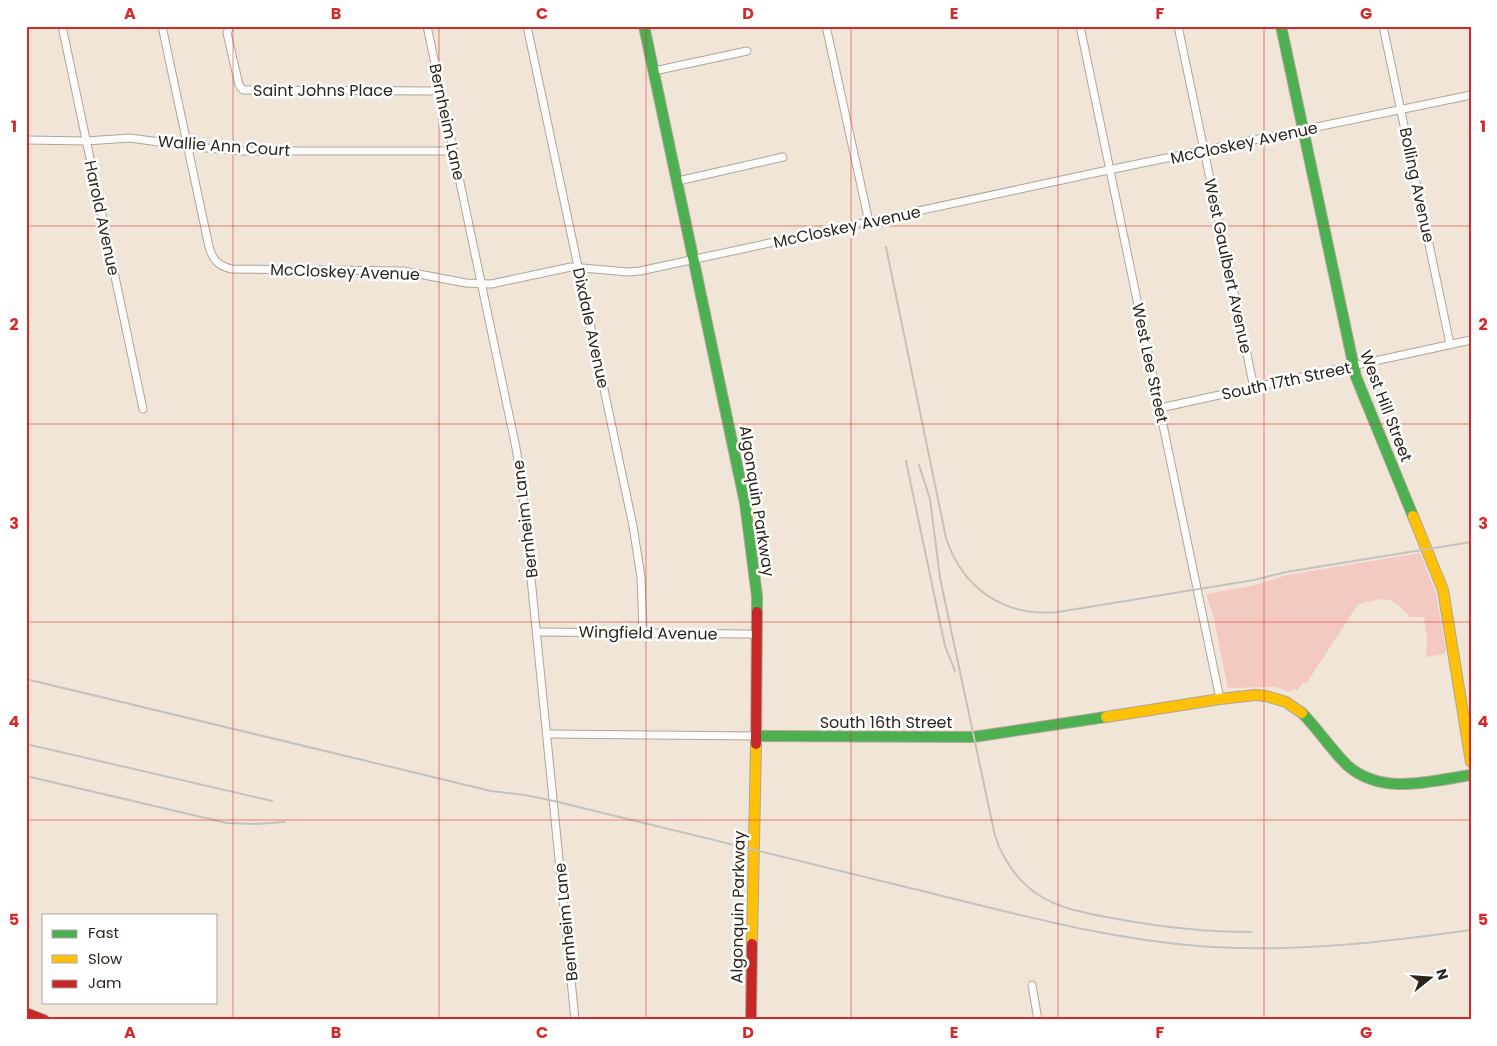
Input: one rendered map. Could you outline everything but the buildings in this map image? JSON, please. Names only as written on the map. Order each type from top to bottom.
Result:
[{"type":"street","name":"Harold Avenue","points":[[62,26],[143,409]]},
{"type":"street","points":[[162,26],[188,146]]},
{"type":"street","name":"Saint Johns Place","points":[[230,26],[228,33],[239,85],[243,90],[440,89]]},
{"type":"street","name":"Bernheim Lane","points":[[427,26],[516,448],[524,503],[576,1020]]},
{"type":"street","name":"Dixdale Avenue","points":[[527,26],[633,526],[641,577],[643,632]]},
{"type":"street","name":"Algonquin Parkway","points":[[644,26],[746,503],[753,553],[758,635],[751,1020]]},
{"type":"street","points":[[826,26],[869,222]]},
{"type":"street","name":"West Lee Street","points":[[1080,26],[1220,699]]},
{"type":"street","name":"West Gaulbert Avenue","points":[[1178,26],[1254,388]]},
{"type":"street","name":"West Hill Street","points":[[1281,26],[1353,366],[1442,590],[1471,762]]},
{"type":"street","name":"Bolling Avenue","points":[[1384,26],[1450,344]]},
{"type":"street","points":[[654,71],[747,51]]},
{"type":"street","name":"McCloskey Avenue","points":[[188,146],[209,246],[212,256],[219,265],[232,269],[403,271],[466,283],[491,284],[562,268],[578,267],[628,272],[640,271],[1471,95]]},
{"type":"street","name":"Wallie Ann Court","points":[[26,140],[86,141],[130,138],[188,146],[243,150],[452,151]]},
{"type":"street","points":[[678,182],[783,157]]},
{"type":"street","name":"South 17th Street","points":[[1160,408],[1471,340]]},
{"type":"street","name":"Wingfield Avenue","points":[[537,632],[758,635]]},
{"type":"street","name":"South 16th Street","points":[[548,734],[973,737],[1251,695],[1283,700],[1293,705],[1313,722],[1342,760],[1357,772],[1374,780],[1412,784],[1471,775]]},
{"type":"street","points":[[1032,984],[1038,1020]]},
{"type":"street","points":[[26,1012],[44,1020]]},
{"type":"shaded area","points":[[1420,553],[1436,593],[1446,650],[1444,654],[1426,657],[1427,639],[1424,617],[1410,617],[1397,604],[1381,599],[1358,604],[1306,684],[1303,682],[1297,691],[1296,689],[1291,690],[1291,692],[1275,687],[1228,688],[1214,619],[1206,594],[1256,585],[1287,575]]},
{"type":"railway","points":[[886,247],[946,538],[953,556],[963,572],[988,596],[1003,604],[1020,610],[1058,612],[1471,542]]},
{"type":"railway","points":[[906,461],[945,646],[955,671]]},
{"type":"railway","points":[[919,465],[930,499],[940,578],[995,836],[1002,853],[1012,868],[1023,882],[1037,894],[1056,904],[1076,911],[1167,927],[1251,932]]},
{"type":"railway","points":[[26,679],[491,791],[554,801],[1023,916],[1137,939],[1214,947],[1278,948],[1375,942],[1471,930]]},
{"type":"railway","points":[[26,744],[272,801]]},
{"type":"railway","points":[[26,776],[227,823],[285,822]]},
{"type":"traffic: fast","points":[[644,26],[745,503],[757,596],[757,612]]},
{"type":"traffic: fast","points":[[1281,26],[1356,377],[1413,516]]},
{"type":"traffic: fast","points":[[1302,713],[1348,766],[1376,781],[1391,784],[1423,783],[1471,775]]},
{"type":"traffic: fast","points":[[757,736],[973,737],[1106,717]]},
{"type":"traffic: slow","points":[[1413,516],[1443,590],[1471,762]]},
{"type":"traffic: slow","points":[[1106,717],[1255,695],[1286,702],[1302,713]]},
{"type":"traffic: slow","points":[[752,944],[756,744]]},
{"type":"traffic: jam","points":[[756,744],[757,612]]},
{"type":"traffic: jam","points":[[751,1020],[752,944]]},
{"type":"traffic: jam","points":[[26,1013],[44,1020]]}]
